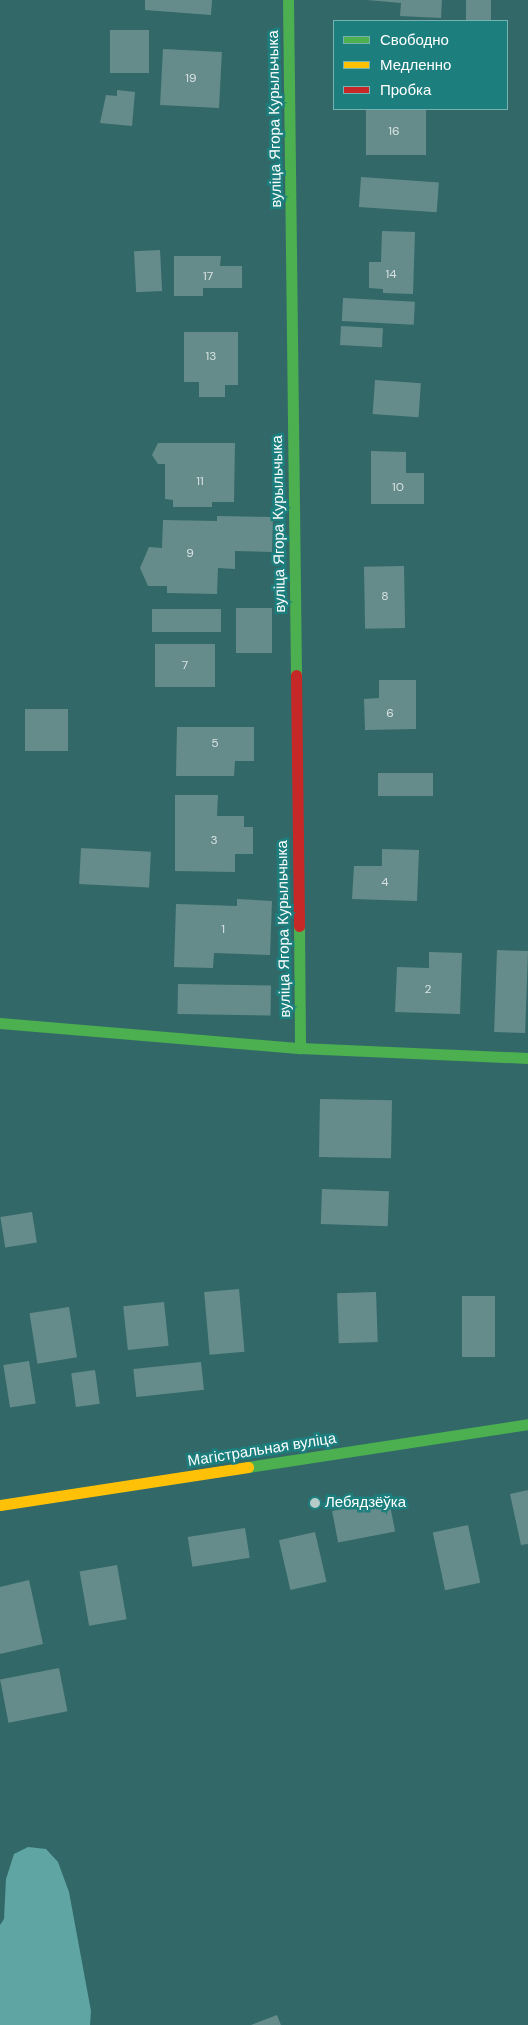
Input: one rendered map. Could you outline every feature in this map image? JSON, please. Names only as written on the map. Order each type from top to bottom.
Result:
[{"type":"street","name":"вуліца Ягора Курыльчыка","points":[[288,0],[300,1048]]},
{"type":"street","points":[[0,1023],[300,1048],[528,1058]]},
{"type":"street","name":"Магістральная вуліца","points":[[0,1505],[528,1424]]},
{"type":"water","points":[[28,1847],[46,1849],[58,1862],[69,1892],[91,2011],[90,2025],[0,2025],[0,1925],[4,1919],[6,1879],[14,1854]]},
{"type":"building","points":[[145,0],[212,0],[211,15],[145,10]]},
{"type":"building","points":[[367,0],[442,0],[441,18],[400,16],[401,3]]},
{"type":"building","points":[[466,0],[491,0],[491,20],[466,20]]},
{"type":"building","points":[[110,30],[149,30],[149,73],[110,73]]},
{"type":"building","points":[[163,49],[222,52],[219,108],[160,105]]},
{"type":"building","points":[[117,90],[135,92],[132,126],[100,123],[106,95],[117,96]]},
{"type":"building","points":[[366,110],[426,110],[426,155],[366,155]]},
{"type":"building","points":[[361,177],[439,182],[437,212],[359,207]]},
{"type":"building","points":[[382,231],[415,232],[413,294],[383,293],[383,289],[369,288],[369,262],[381,262]]},
{"type":"building","points":[[160,250],[162,291],[136,292],[134,251]]},
{"type":"building","points":[[174,256],[221,256],[220,266],[242,266],[242,288],[203,288],[203,296],[174,296]]},
{"type":"building","points":[[343,298],[415,302],[414,325],[342,321]]},
{"type":"building","points":[[341,326],[383,328],[382,347],[340,345]]},
{"type":"building","points":[[184,332],[238,332],[238,385],[225,385],[225,397],[199,397],[199,382],[184,382]]},
{"type":"building","points":[[375,380],[421,383],[419,417],[373,414]]},
{"type":"building","points":[[158,443],[235,443],[234,502],[212,502],[212,507],[173,507],[173,500],[165,499],[165,464],[158,464],[152,455]]},
{"type":"building","points":[[371,451],[406,452],[406,473],[424,473],[424,504],[371,504]]},
{"type":"building","points":[[217,516],[273,517],[272,552],[235,551],[235,569],[218,568],[217,594],[167,593],[167,586],[148,586],[140,568],[149,547],[162,548],[163,520],[217,521]]},
{"type":"building","points":[[404,566],[405,628],[365,629],[364,567]]},
{"type":"building","points":[[236,608],[272,608],[272,653],[236,653]]},
{"type":"building","points":[[152,609],[221,609],[221,632],[152,632]]},
{"type":"building","points":[[155,644],[215,644],[215,687],[155,687]]},
{"type":"building","points":[[379,680],[416,680],[416,729],[365,730],[364,699],[379,698]]},
{"type":"building","points":[[25,709],[68,709],[68,751],[25,751]]},
{"type":"building","points":[[177,727],[254,727],[254,761],[235,761],[234,776],[176,776]]},
{"type":"building","points":[[378,773],[433,773],[433,796],[378,796]]},
{"type":"building","points":[[175,795],[218,795],[217,816],[244,816],[244,827],[253,827],[253,854],[235,854],[235,872],[175,871]]},
{"type":"building","points":[[81,848],[151,852],[149,888],[79,884]]},
{"type":"building","points":[[382,849],[419,850],[417,901],[352,899],[354,866],[382,866]]},
{"type":"building","points":[[237,899],[272,901],[270,955],[214,953],[213,968],[174,967],[176,904],[237,906]]},
{"type":"building","points":[[497,950],[528,951],[525,1033],[494,1032]]},
{"type":"building","points":[[429,952],[462,953],[460,1014],[395,1012],[397,967],[429,968]]},
{"type":"building","points":[[178,984],[271,986],[270,1016],[177,1014]]},
{"type":"building","points":[[320,1099],[392,1100],[391,1158],[319,1157]]},
{"type":"building","points":[[322,1189],[389,1191],[388,1226],[321,1224]]},
{"type":"building","points":[[32,1212],[37,1243],[5,1248],[0,1217]]},
{"type":"building","points":[[239,1289],[244,1352],[210,1355],[204,1292]]},
{"type":"building","points":[[376,1292],[378,1342],[339,1343],[337,1293]]},
{"type":"building","points":[[462,1296],[495,1296],[495,1357],[462,1357]]},
{"type":"building","points":[[164,1302],[169,1346],[128,1350],[123,1306]]},
{"type":"building","points":[[69,1307],[77,1357],[37,1364],[29,1313]]},
{"type":"building","points":[[29,1361],[36,1403],[10,1408],[3,1365]]},
{"type":"building","points":[[201,1362],[204,1390],[136,1397],[133,1369]]},
{"type":"building","points":[[95,1370],[100,1404],[76,1407],[71,1373]]},
{"type":"building","points":[[528,1490],[528,1544],[521,1545],[510,1494]]},
{"type":"building","points":[[389,1500],[395,1531],[338,1542],[332,1511]]},
{"type":"building","points":[[468,1525],[480,1583],[445,1590],[433,1532]]},
{"type":"building","points":[[245,1528],[250,1558],[192,1567],[188,1537]]},
{"type":"building","points":[[315,1532],[326,1582],[290,1590],[279,1540]]},
{"type":"building","points":[[117,1565],[127,1619],[89,1626],[80,1572]]},
{"type":"building","points":[[29,1580],[43,1644],[0,1654],[0,1587]]},
{"type":"building","points":[[59,1668],[67,1711],[8,1723],[0,1679]]},
{"type":"building","points":[[277,2015],[281,2025],[251,2025]]},
{"type":"traffic: fast","points":[[288,0],[296,675]]},
{"type":"traffic: fast","points":[[299,926],[300,1048]]},
{"type":"traffic: fast","points":[[0,1023],[300,1048],[528,1058]]},
{"type":"traffic: fast","points":[[248,1467],[528,1424]]},
{"type":"traffic: slow","points":[[0,1505],[248,1467]]},
{"type":"traffic: jam","points":[[296,675],[299,926]]},
{"type":"place","name":"Лебядзёўка","points":[[315,1503]]}]
